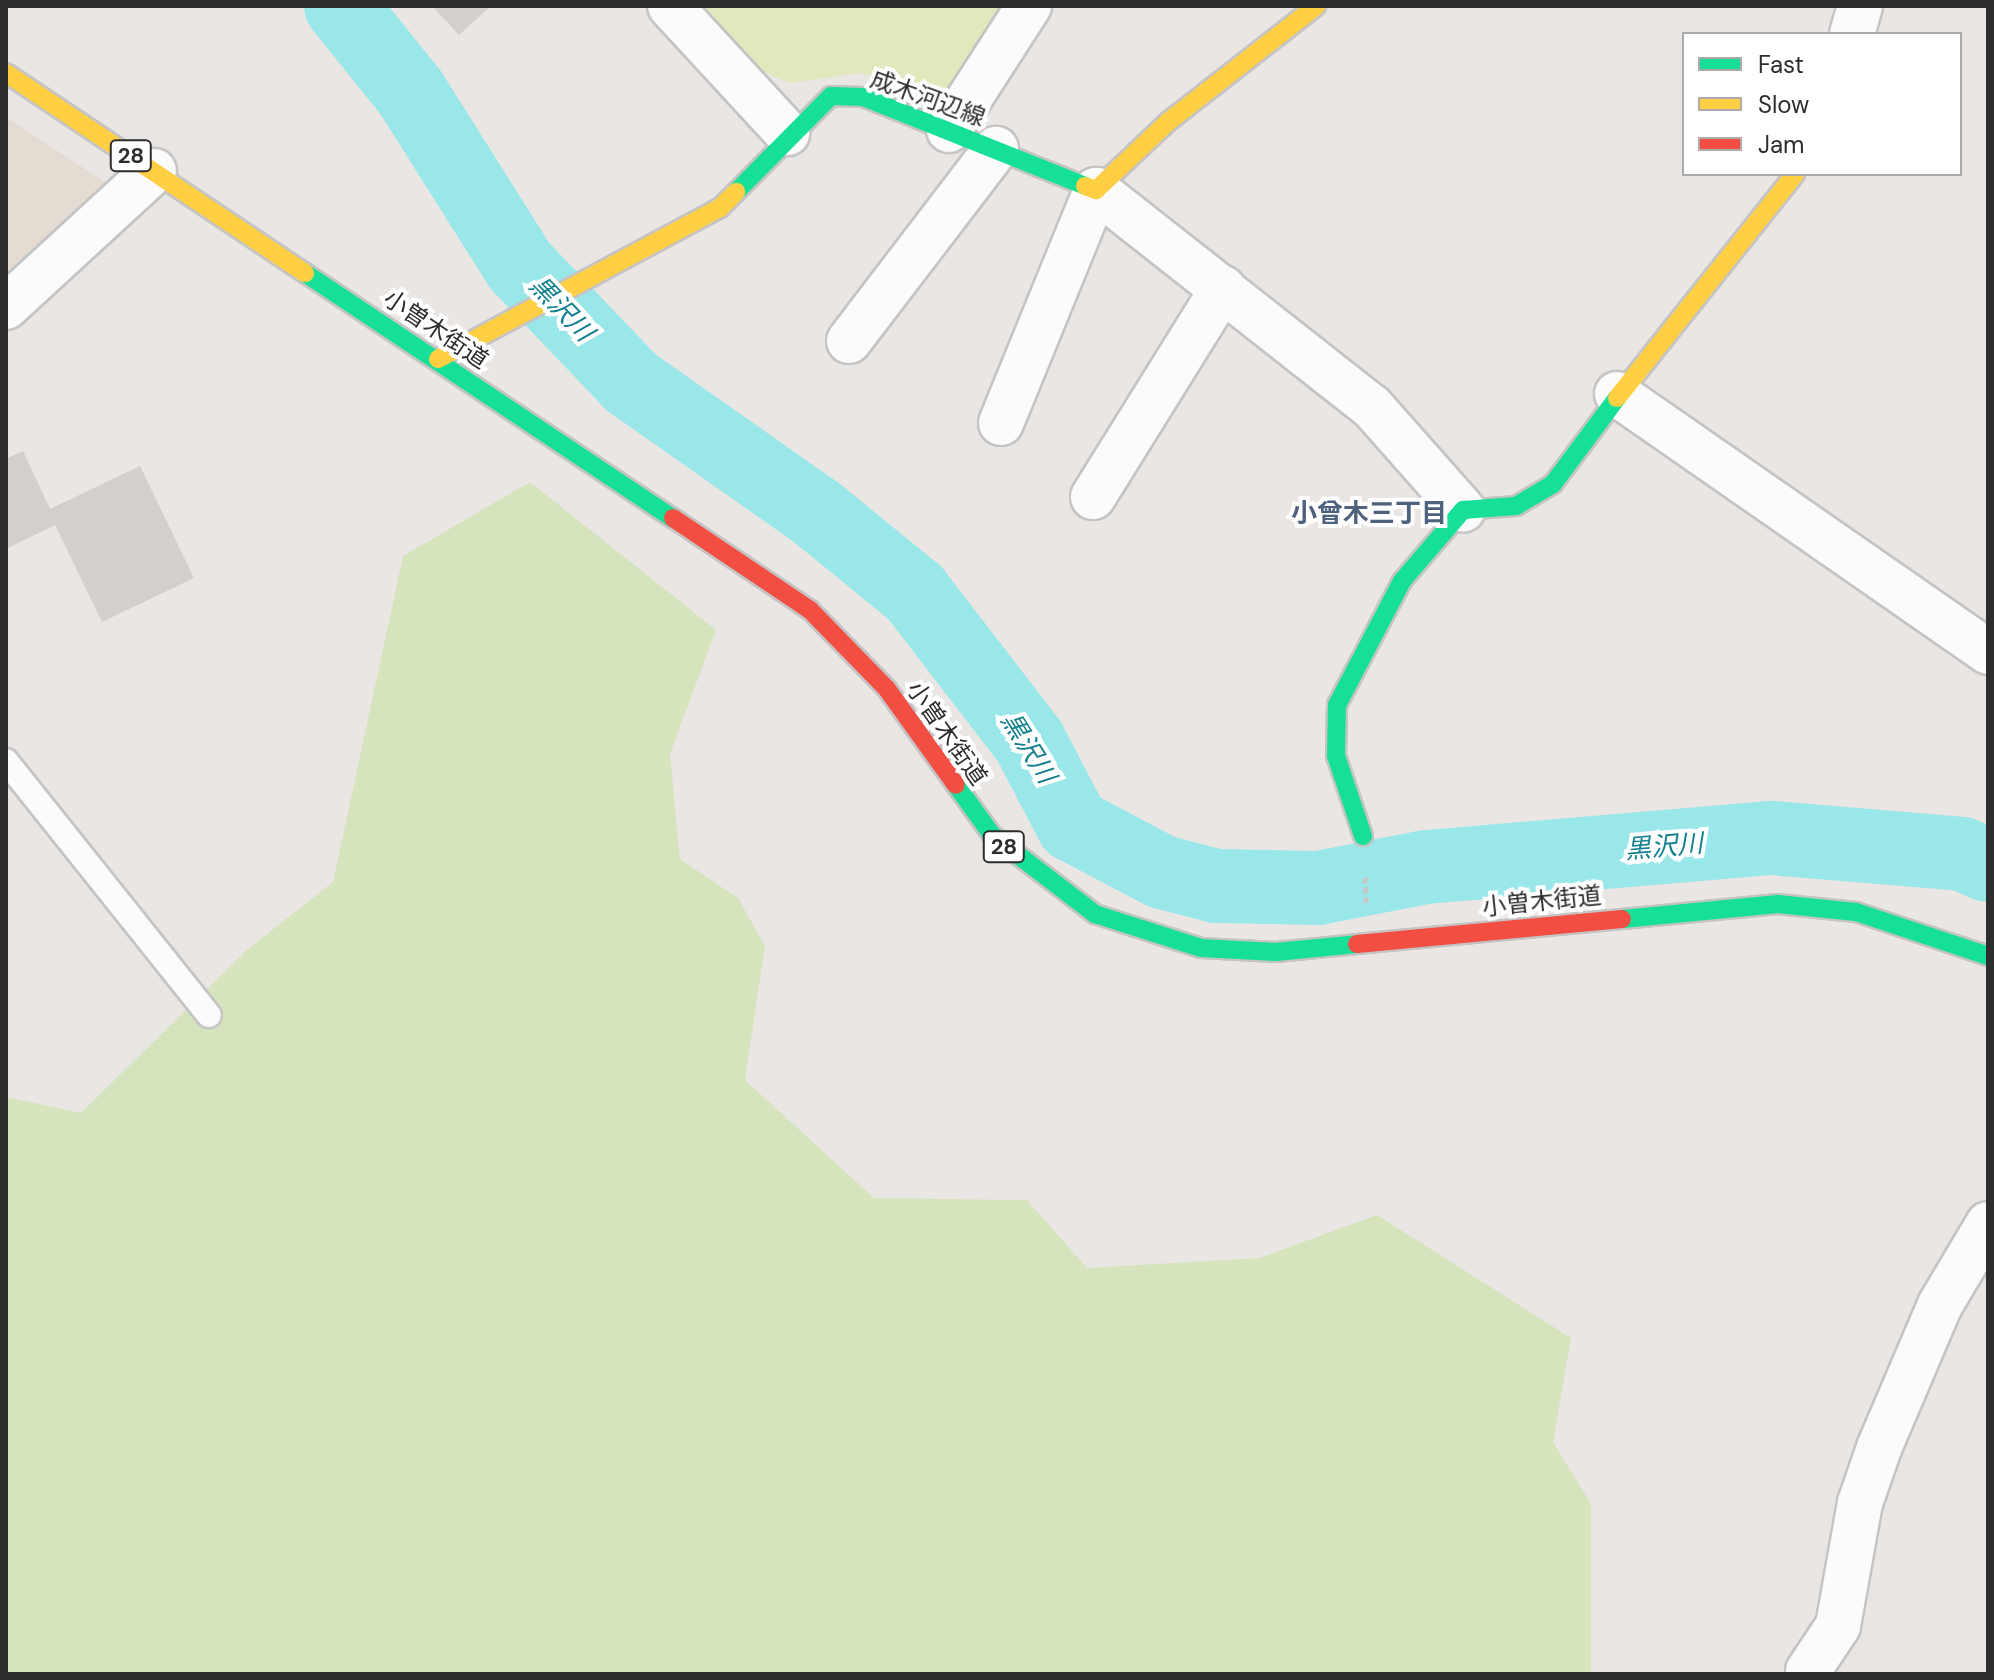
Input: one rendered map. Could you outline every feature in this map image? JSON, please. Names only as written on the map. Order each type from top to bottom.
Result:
[{"type":"main road","points":[[1096,190],[1169,121],[1316,6]]},
{"type":"main road","name":"小曽木街道","points":[[6,73],[810,610],[887,689],[992,835],[1074,902],[1116,923],[1201,948],[1276,952],[1778,904],[1856,912],[1988,956]]},
{"type":"main road","name":"成木河辺線","points":[[438,359],[720,208],[820,101],[843,95],[949,130],[1096,190]]},
{"type":"main road","points":[[1363,836],[1336,756],[1341,688],[1402,581],[1463,510],[1516,506],[1543,493],[1617,394],[1793,176]]},
{"type":"street","points":[[670,6],[787,133]]},
{"type":"street","points":[[949,130],[1029,6]]},
{"type":"street","points":[[1853,32],[1860,6]]},
{"type":"street","points":[[849,341],[996,149]]},
{"type":"street","points":[[6,307],[154,171]]},
{"type":"street","points":[[1001,423],[1096,190],[1372,407],[1463,510]]},
{"type":"street","points":[[1093,497],[1223,288]]},
{"type":"street","points":[[1617,394],[1988,652]]},
{"type":"street","points":[[1808,1671],[1838,1626],[1860,1503],[1879,1448],[1940,1305],[1988,1224]]},
{"type":"lane","points":[[6,761],[209,1015]]},
{"type":"shaded area","points":[[6,117],[114,188],[6,284]]},
{"type":"green space","points":[[693,6],[1013,6],[951,103],[861,73],[790,83],[757,69]]},
{"type":"green space","points":[[530,482],[716,630],[670,754],[680,859],[738,898],[765,946],[745,1080],[874,1198],[1027,1200],[1087,1268],[1259,1258],[1377,1215],[1571,1338],[1553,1442],[1591,1504],[1591,1674],[6,1674],[6,1097],[81,1113],[248,949],[333,882],[403,556]]},
{"type":"building","points":[[432,6],[491,6],[459,35]]},
{"type":"building","points":[[23,451],[50,509],[140,466],[194,578],[102,622],[55,525],[6,549],[6,459]]},
{"type":"waterway","name":"黒沢川","points":[[341,6],[411,93],[520,266],[632,383],[817,513],[915,593],[1029,741],[1073,825],[1162,872],[1216,886],[1318,888],[1426,867],[1772,838],[1962,854],[1988,865]]},
{"type":"traffic: fast","points":[[736,192],[831,96],[863,97],[1085,186]]},
{"type":"traffic: fast","points":[[305,273],[673,518]]},
{"type":"traffic: fast","points":[[1363,836],[1336,756],[1337,705],[1402,581],[1463,510],[1516,506],[1553,484],[1617,398]]},
{"type":"traffic: fast","points":[[956,785],[992,835],[1095,914],[1201,948],[1276,952],[1357,944]]},
{"type":"traffic: fast","points":[[1622,919],[1778,904],[1856,912],[1988,956]]},
{"type":"traffic: slow","points":[[1085,186],[1096,190],[1169,121],[1316,6]]},
{"type":"traffic: slow","points":[[6,73],[305,273]]},
{"type":"traffic: slow","points":[[1617,398],[1793,176]]},
{"type":"traffic: slow","points":[[438,359],[720,208],[736,192]]},
{"type":"traffic: jam","points":[[673,518],[810,610],[887,689],[956,785]]},
{"type":"traffic: jam","points":[[1357,944],[1622,919]]},
{"type":"district","name":"小曾木三丁目","points":[[1369,514]]}]
